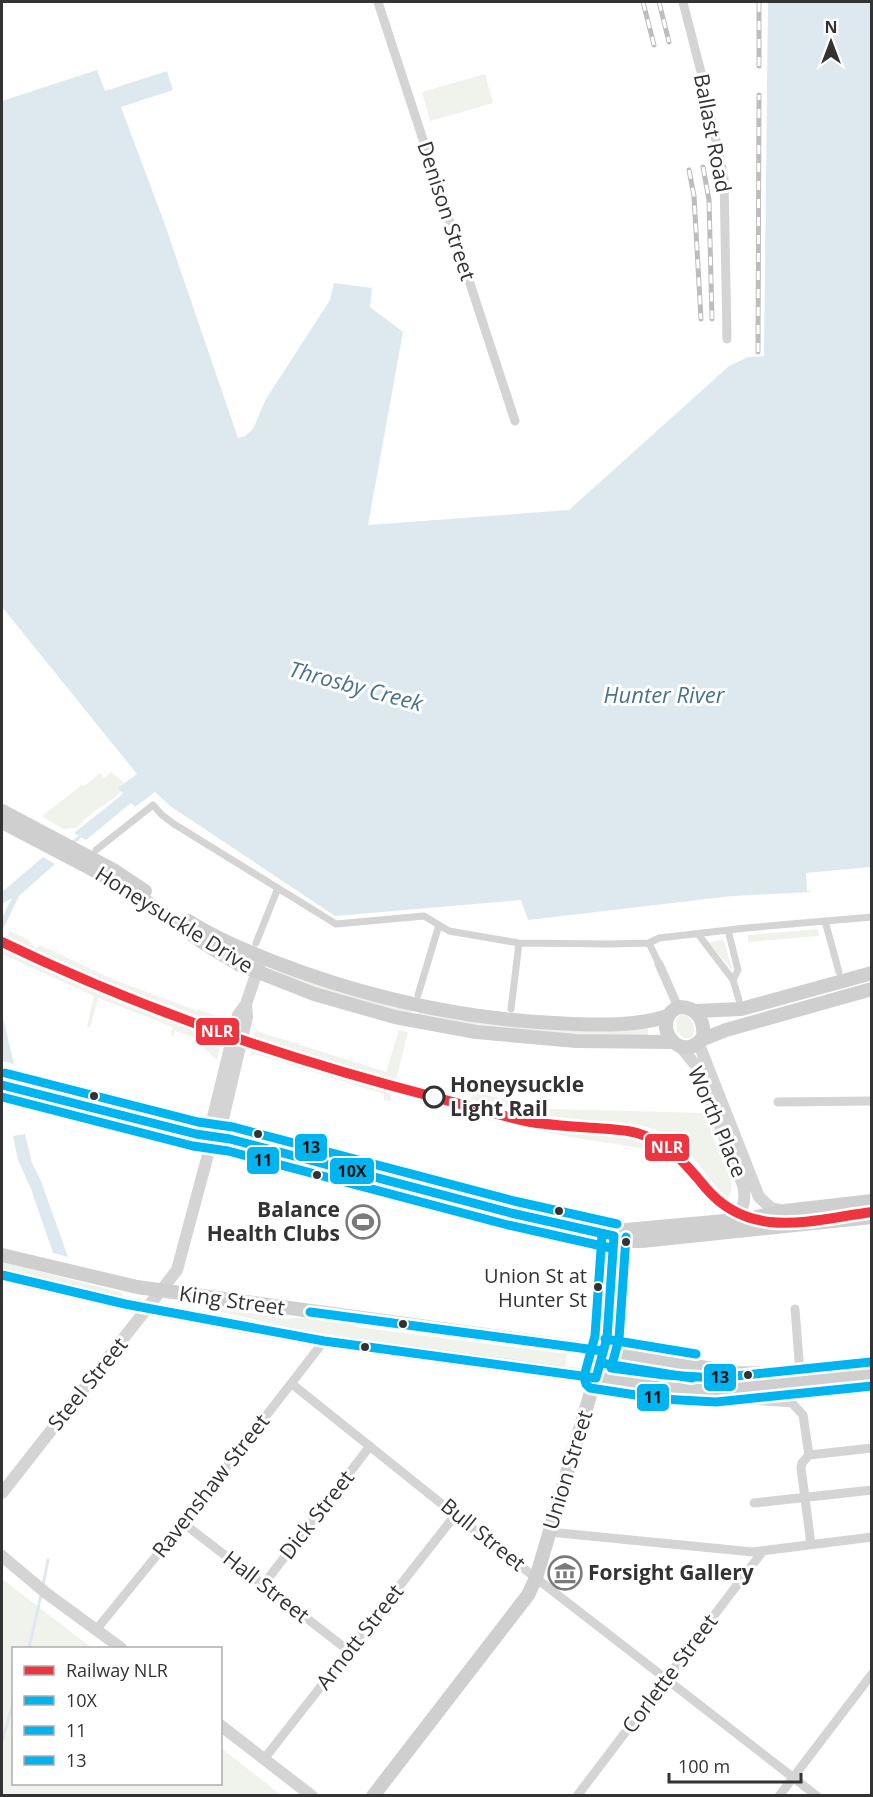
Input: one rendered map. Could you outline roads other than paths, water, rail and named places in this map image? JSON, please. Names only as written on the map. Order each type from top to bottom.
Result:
[{"type":"main road","name":"Honeysuckle Drive","points":[[2,811],[54,844]]},
{"type":"main road","name":"Honeysuckle Drive","points":[[2,822],[54,844],[136,884],[203,931],[296,970],[372,994],[416,1005],[523,1021],[598,1025],[640,1024],[673,1012]]},
{"type":"main road","name":"Honeysuckle Drive","points":[[75,855],[157,908],[221,954],[256,972],[340,1002],[446,1028],[538,1039],[676,1044]]},
{"type":"main road","points":[[872,973],[741,1010],[696,1011],[686,1007],[673,1012],[667,1028],[676,1044],[689,1047],[726,1030],[872,989]]},
{"type":"main road","points":[[696,1011],[703,1027],[703,1036],[699,1041]]},
{"type":"main road","points":[[2,1085],[196,1134],[213,1136],[511,1213],[614,1236],[625,1241],[872,1217]]},
{"type":"main road","points":[[614,1236],[626,1230],[747,1219],[785,1211],[872,1201]]},
{"type":"main road","name":"Union Street","points":[[373,1796],[528,1595],[536,1578],[607,1338],[614,1236]]},
{"type":"main road","name":"King Street","points":[[2,1255],[137,1287],[341,1317],[603,1351],[738,1372],[865,1375]]},
{"type":"main road","name":"King Street","points":[[2,1275],[149,1308],[324,1341],[664,1387],[716,1390],[865,1375]]},
{"type":"street","name":"Denison Street","points":[[378,2],[515,420]]},
{"type":"street","name":"Ballast Road","points":[[683,2],[724,178],[727,339]]},
{"type":"street","points":[[96,850],[153,805],[174,824],[336,924],[424,916],[449,931],[519,943],[609,945],[649,943],[659,938],[872,917]]},
{"type":"street","points":[[256,943],[278,888]]},
{"type":"street","points":[[825,921],[839,972]]},
{"type":"street","points":[[418,995],[439,925]]},
{"type":"street","points":[[728,930],[738,970],[733,980]]},
{"type":"street","points":[[698,934],[733,980],[739,1000]]},
{"type":"street","points":[[511,1009],[519,943]]},
{"type":"street","points":[[649,943],[659,964],[673,1012]]},
{"type":"street","name":"Steel Street","points":[[2,1492],[177,1270],[213,1136],[213,1118],[238,1016],[246,1004],[262,957]]},
{"type":"street","name":"Worth Place","points":[[699,1041],[759,1197],[771,1208],[785,1211]]},
{"type":"street","name":"Worth Place","points":[[676,1044],[697,1067],[743,1185],[745,1199],[743,1208],[737,1215],[719,1221]]},
{"type":"street","points":[[778,1102],[872,1101]]},
{"type":"street","points":[[795,1309],[800,1373]]},
{"type":"street","name":"Ravenshaw Street","points":[[96,1630],[183,1523],[324,1341]]},
{"type":"street","name":"Bull Street","points":[[292,1384],[536,1578],[817,1796]]},
{"type":"street","points":[[716,1390],[725,1398],[792,1403],[803,1415],[809,1455]]},
{"type":"street","name":"Dick Street","points":[[263,1585],[370,1446]]},
{"type":"street","points":[[811,1544],[804,1498],[802,1463],[809,1455],[872,1448]]},
{"type":"street","points":[[754,1503],[872,1490]]},
{"type":"street","name":"Arnott Street","points":[[264,1759],[456,1514]]},
{"type":"street","name":"Hall Street","points":[[183,1523],[349,1651]]},
{"type":"street","points":[[549,1532],[742,1551],[763,1551],[872,1537]]},
{"type":"street","name":"Corlette Street","points":[[577,1796],[763,1551]]},
{"type":"street","points":[[3,1558],[46,1593],[121,1647]]},
{"type":"street","points":[[779,1796],[872,1674]]},
{"type":"street","points":[[222,1727],[312,1796]]},
{"type":"water","name":"Hunter River","points":[[768,2],[871,2],[871,878],[810,885],[810,892],[732,896],[528,920],[521,900],[335,916],[170,806],[155,792],[135,807],[131,803],[86,840],[74,833],[123,794],[118,788],[137,774],[2,607],[2,101],[97,70],[105,91],[167,71],[173,90],[121,107],[164,222],[238,438],[245,436],[253,429],[266,399],[330,300],[334,283],[372,288],[370,307],[403,332],[368,525],[569,510],[729,366],[748,357],[764,356]]},
{"type":"water","points":[[43,857],[55,864],[19,896],[2,931],[2,918],[12,898],[2,904],[2,892]]},
{"type":"water","points":[[2,1014],[14,1064],[2,1061]]},
{"type":"water","points":[[25,1134],[32,1163],[41,1181],[68,1257],[53,1253],[31,1189],[18,1160],[13,1136]]},
{"type":"waterway","points":[[71,844],[82,835]]},
{"type":"waterway","points":[[43,1585],[48,1560]]},
{"type":"waterway","points":[[29,1647],[41,1595]]},
{"type":"waterway","points":[[2,1741],[12,1707]]},
{"type":"railway","points":[[643,2],[654,45]]},
{"type":"railway","points":[[659,2],[669,42]]},
{"type":"railway","points":[[759,2],[759,66]]},
{"type":"railway","points":[[758,352],[759,95]]},
{"type":"railway","points":[[703,167],[709,200],[712,319]]},
{"type":"railway","points":[[689,170],[694,196],[701,319]]},
{"type":"rail line","name":"NLR","points":[[2,942],[160,1010],[323,1066],[525,1121],[627,1131],[648,1137],[675,1154],[723,1204],[742,1215],[762,1221],[782,1223],[872,1212]]},
{"type":"place","name":"Honeysuckle Light Rail","points":[[434,1097]]},
{"type":"place","name":"Balance Health Clubs","points":[[363,1222]]},
{"type":"place","name":"Union St at Hunter St","points":[[598,1287]]},
{"type":"place","name":"Forsight Gallery","points":[[565,1573]]},
{"type":"water label","name":"Throsby Creek","points":[[356,686]]}]
